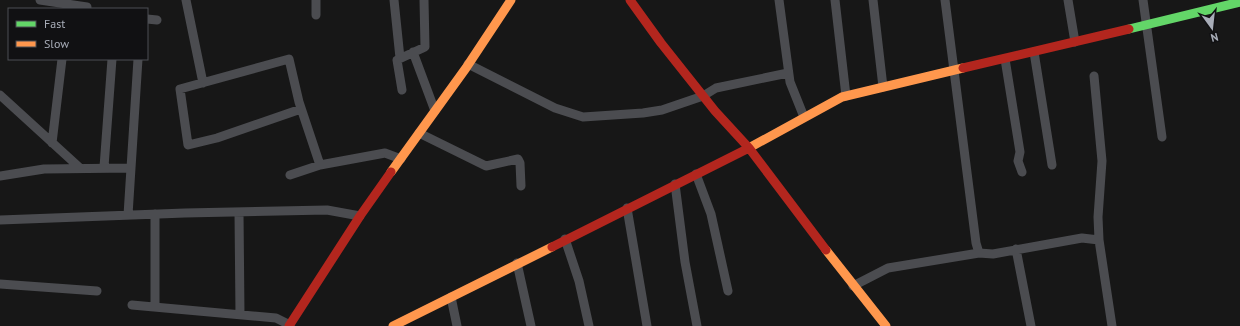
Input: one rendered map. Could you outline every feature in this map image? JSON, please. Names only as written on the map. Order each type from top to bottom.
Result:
[{"type":"street","points":[[40,0],[88,5]]},
{"type":"street","points":[[186,0],[203,83]]},
{"type":"street","points":[[316,0],[316,15]]},
{"type":"street","points":[[394,0],[400,58]]},
{"type":"street","points":[[402,90],[397,60],[425,47],[424,0]]},
{"type":"street","points":[[132,305],[276,318],[289,325],[360,216],[468,64],[511,0]]},
{"type":"street","points":[[630,0],[703,96],[749,148],[853,286],[886,326]]},
{"type":"street","points":[[779,0],[788,73],[804,117]]},
{"type":"street","points":[[835,0],[846,96]]},
{"type":"street","points":[[873,0],[883,87]]},
{"type":"street","points":[[946,0],[953,71],[976,243],[979,253]]},
{"type":"street","points":[[1068,0],[1075,42]]},
{"type":"street","points":[[1143,0],[1162,136]]},
{"type":"street","points":[[393,326],[674,184],[749,148],[804,117],[846,96],[1146,25],[1222,3],[1240,2]]},
{"type":"street","points":[[148,19],[157,20]]},
{"type":"street","points":[[413,52],[435,111]]},
{"type":"street","points":[[1034,52],[1052,165]]},
{"type":"street","points":[[301,109],[217,138],[188,145],[180,89],[289,59],[301,109],[320,165]]},
{"type":"street","points":[[1005,59],[1020,152],[1018,161],[1022,172]]},
{"type":"street","points":[[52,142],[62,60]]},
{"type":"street","points":[[104,167],[112,60]]},
{"type":"street","points":[[128,215],[138,60]]},
{"type":"street","points":[[468,64],[555,108],[583,117],[643,114],[662,110],[703,96],[716,88],[788,73]]},
{"type":"street","points":[[1094,76],[1102,161],[1098,218],[1099,240],[1112,326]]},
{"type":"street","points":[[0,96],[80,168]]},
{"type":"street","points":[[419,133],[486,166],[518,159],[520,163],[521,186]]},
{"type":"street","points":[[290,174],[320,165],[385,153],[401,158]]},
{"type":"street","points":[[0,176],[44,169],[104,167],[131,168]]},
{"type":"street","points":[[696,174],[711,214],[728,292]]},
{"type":"street","points":[[674,184],[685,262],[697,326]]},
{"type":"street","points":[[627,208],[647,326]]},
{"type":"street","points":[[0,220],[155,214],[327,210],[360,216]]},
{"type":"street","points":[[239,212],[240,314]]},
{"type":"street","points":[[155,214],[155,307]]},
{"type":"street","points":[[853,286],[888,268],[979,253],[993,254],[1082,238],[1099,240]]},
{"type":"street","points":[[565,239],[579,281],[589,326]]},
{"type":"street","points":[[1016,249],[1032,326]]},
{"type":"street","points":[[517,263],[531,326]]},
{"type":"street","points":[[0,284],[97,291]]},
{"type":"street","points":[[450,297],[457,326]]},
{"type":"traffic: fast","points":[[1129,29],[1240,2]]},
{"type":"traffic: slow","points":[[391,172],[466,68],[511,0]]},
{"type":"traffic: slow","points":[[747,149],[842,97],[963,68]]},
{"type":"traffic: slow","points":[[393,326],[552,247]]},
{"type":"traffic: slow","points":[[826,250],[886,326]]},
{"type":"traffic: jam","points":[[630,0],[661,43],[715,111],[749,148],[826,250]]},
{"type":"traffic: jam","points":[[963,68],[1129,29]]},
{"type":"traffic: jam","points":[[552,247],[747,149]]},
{"type":"traffic: jam","points":[[289,326],[360,216],[391,172]]}]
